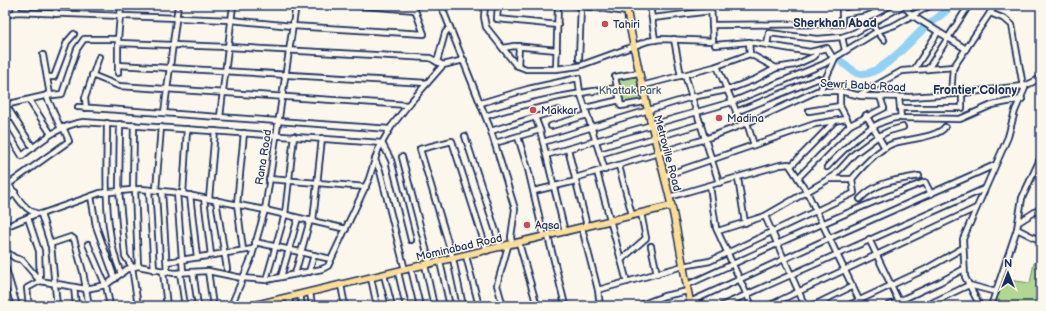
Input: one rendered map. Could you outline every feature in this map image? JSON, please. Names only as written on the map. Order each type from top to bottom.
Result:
[{"type":"main road","name":"Metroville Road","points":[[626,8],[638,74],[669,197],[691,304]]},
{"type":"main road","name":"Mominabad Road","points":[[251,306],[278,303],[289,297],[300,294],[466,256],[671,206]]},
{"type":"street","points":[[16,5],[17,12]]},
{"type":"street","points":[[55,5],[56,14]]},
{"type":"street","points":[[118,73],[118,41],[121,5]]},
{"type":"street","points":[[164,113],[178,5]]},
{"type":"street","points":[[220,117],[230,20],[233,5]]},
{"type":"street","name":"Rana Road","points":[[231,306],[254,249],[264,210],[296,5]]},
{"type":"street","points":[[5,9],[6,15],[17,12],[230,20],[292,26],[424,34],[414,7],[354,5]]},
{"type":"street","points":[[441,5],[481,103],[495,143],[515,209],[511,238],[537,306]]},
{"type":"street","points":[[485,5],[484,17],[486,26],[518,66],[526,69],[556,69],[579,66],[655,40],[674,39],[714,41],[711,7]]},
{"type":"street","points":[[498,5],[496,19],[558,25]]},
{"type":"street","points":[[556,69],[558,5]]},
{"type":"street","points":[[575,5],[626,8],[635,5]]},
{"type":"street","points":[[650,5],[655,40]]},
{"type":"street","points":[[653,18],[711,7],[742,5]]},
{"type":"street","points":[[712,25],[842,24],[842,5]]},
{"type":"street","points":[[842,14],[865,10],[876,5]]},
{"type":"street","points":[[767,45],[769,33],[817,39],[842,37],[854,33],[904,5],[913,16],[966,49]]},
{"type":"street","points":[[546,155],[732,102],[824,64],[878,31],[913,16],[931,5]]},
{"type":"street","points":[[928,69],[969,5]]},
{"type":"street","points":[[952,94],[952,71],[995,6],[989,5]]},
{"type":"street","points":[[578,58],[581,6]]},
{"type":"street","points":[[980,306],[965,277],[963,239],[984,188],[995,166],[1025,88],[1023,86],[1012,25],[1005,19],[990,14]]},
{"type":"street","points":[[872,23],[884,40]]},
{"type":"street","points":[[437,62],[445,33],[450,27]]},
{"type":"street","points":[[914,70],[938,32]]},
{"type":"street","points":[[47,77],[54,77],[67,42],[74,34]]},
{"type":"street","points":[[842,37],[845,50]]},
{"type":"street","points":[[33,148],[5,105],[48,95],[62,94],[77,49],[84,39],[430,58],[443,65]]},
{"type":"street","points":[[674,39],[683,75],[697,111],[719,183]]},
{"type":"street","points":[[715,45],[749,42],[810,52],[827,48],[834,57]]},
{"type":"street","points":[[749,42],[750,54]]},
{"type":"street","points":[[503,48],[519,46],[557,50]]},
{"type":"street","points":[[518,66],[519,46]]},
{"type":"street","points":[[543,142],[692,97],[727,90],[756,79],[776,68],[795,65],[815,56],[817,51]]},
{"type":"street","points":[[641,86],[717,66],[750,54],[776,68]]},
{"type":"street","points":[[9,184],[70,141],[62,128],[48,95],[47,77],[42,55]]},
{"type":"street","points":[[86,108],[85,98],[99,56]]},
{"type":"street","points":[[820,91],[834,57]]},
{"type":"street","points":[[29,306],[27,288],[40,281],[86,289],[106,286],[127,269],[138,266],[165,272],[208,271],[242,278],[266,280],[322,270],[328,266],[346,229],[366,187],[382,143],[390,129],[408,105],[443,65],[464,60]]},
{"type":"street","points":[[118,65],[225,70],[427,83]]},
{"type":"street","points":[[717,66],[736,112],[744,124],[754,145]]},
{"type":"street","points":[[859,95],[902,71],[954,67]]},
{"type":"street","points":[[638,74],[615,77],[621,106],[645,102]]},
{"type":"street","points":[[92,75],[119,86],[281,98],[408,105]]},
{"type":"street","points":[[481,103],[528,89],[578,78],[580,92],[605,170]]},
{"type":"street","points":[[1023,86],[1041,78]]},
{"type":"street","points":[[736,112],[817,79],[825,80]]},
{"type":"street","name":"Sewri Baba Road","points":[[534,191],[555,186],[705,139],[820,91],[840,91],[859,95],[899,97],[952,94],[1023,86]]},
{"type":"street","points":[[486,116],[525,103],[580,92],[617,88]]},
{"type":"street","points":[[840,91],[840,106],[850,125]]},
{"type":"street","points":[[900,108],[962,108],[962,93]]},
{"type":"street","points":[[798,178],[850,125],[866,115],[884,108],[880,97]]},
{"type":"street","points":[[899,97],[901,117]]},
{"type":"street","points":[[827,166],[848,146],[873,127],[887,119],[901,117],[960,119],[992,105],[1022,99]]},
{"type":"street","points":[[29,100],[51,134]]},
{"type":"street","points":[[585,108],[620,100]]},
{"type":"street","points":[[809,111],[840,106]]},
{"type":"street","points":[[78,107],[390,129]]},
{"type":"street","points":[[491,131],[558,110]]},
{"type":"street","points":[[551,126],[587,115]]},
{"type":"street","points":[[866,115],[885,148]]},
{"type":"street","points":[[535,117],[555,186],[565,232]]},
{"type":"street","points":[[664,176],[815,124],[846,119]]},
{"type":"street","points":[[790,166],[835,121]]},
{"type":"street","points":[[5,128],[22,156],[51,134],[62,128],[83,122],[382,143]]},
{"type":"street","points":[[107,123],[106,192],[114,254],[122,274]]},
{"type":"street","points":[[120,124],[119,190],[125,256],[132,267],[138,306]]},
{"type":"street","points":[[600,154],[701,124]]},
{"type":"street","points":[[134,125],[134,189],[138,266]]},
{"type":"street","points":[[156,190],[161,127]]},
{"type":"street","points":[[718,231],[766,216],[830,179],[854,154],[879,136],[903,127]]},
{"type":"street","points":[[865,205],[854,193],[852,179],[865,163],[891,144],[937,133],[945,127]]},
{"type":"street","points":[[183,194],[187,129]]},
{"type":"street","points":[[495,143],[540,130]]},
{"type":"street","points":[[211,255],[207,198],[215,131]]},
{"type":"street","points":[[243,250],[237,204],[244,133]]},
{"type":"street","points":[[266,280],[285,214],[294,136]]},
{"type":"street","points":[[465,136],[501,247]]},
{"type":"street","points":[[518,136],[567,306],[559,306]]},
{"type":"street","points":[[295,274],[312,221],[318,182],[322,138]]},
{"type":"street","points":[[463,306],[453,259],[420,149],[452,141],[487,251]]},
{"type":"street","points":[[382,143],[391,160],[411,240]]},
{"type":"street","points":[[568,149],[598,290],[600,306]]},
{"type":"street","points":[[402,157],[427,265],[434,306]]},
{"type":"street","points":[[991,306],[1017,229],[1022,198],[1041,157]]},
{"type":"street","points":[[375,160],[380,171],[420,306]]},
{"type":"street","points":[[669,197],[780,165],[789,164],[807,192],[846,269],[862,306]]},
{"type":"street","points":[[619,166],[632,215]]},
{"type":"street","points":[[691,304],[830,238],[995,166]]},
{"type":"street","points":[[597,172],[627,282]]},
{"type":"street","points":[[860,199],[868,191],[878,185],[919,176]]},
{"type":"street","points":[[5,178],[27,209],[36,214]]},
{"type":"street","points":[[738,178],[745,223]]},
{"type":"street","points":[[269,179],[366,187]]},
{"type":"street","points":[[830,179],[852,179]]},
{"type":"street","points":[[638,306],[687,288],[732,264],[822,223],[925,182],[931,194]]},
{"type":"street","points":[[710,186],[718,231],[752,306]]},
{"type":"street","points":[[721,306],[838,255],[869,239],[984,188]]},
{"type":"street","points":[[5,227],[36,214],[41,214],[91,196],[106,192],[134,189],[156,190],[207,198],[285,214],[346,229]]},
{"type":"street","points":[[149,190],[154,270]]},
{"type":"street","points":[[162,191],[167,262],[165,272],[167,306]]},
{"type":"street","points":[[5,201],[15,192]]},
{"type":"street","points":[[177,193],[185,306]]},
{"type":"street","points":[[598,290],[682,266],[710,261],[854,193]]},
{"type":"street","points":[[190,195],[197,257]]},
{"type":"street","points":[[91,196],[96,226],[115,279]]},
{"type":"street","points":[[216,200],[223,253],[227,269]]},
{"type":"street","points":[[768,306],[976,208]]},
{"type":"street","points":[[1019,222],[1041,208]]},
{"type":"street","points":[[621,260],[646,238],[641,213]]},
{"type":"street","points":[[41,214],[50,244],[56,283],[57,306]]},
{"type":"street","points":[[766,216],[806,306]]},
{"type":"street","points":[[28,218],[40,251],[40,281]]},
{"type":"street","points":[[281,277],[298,218]]},
{"type":"street","points":[[1017,229],[1041,241]]},
{"type":"street","points":[[50,244],[74,238],[89,306]]},
{"type":"street","points":[[869,239],[900,304]]},
{"type":"street","points":[[255,242],[331,259]]},
{"type":"street","points":[[88,244],[106,286],[110,306]]},
{"type":"street","points":[[503,306],[498,285],[513,244]]},
{"type":"street","points":[[651,246],[657,274]]},
{"type":"street","points":[[847,306],[926,270],[963,248]]},
{"type":"street","points":[[167,262],[254,249]]},
{"type":"street","points":[[5,251],[15,258],[22,260],[40,281]]},
{"type":"street","points":[[309,272],[314,255]]},
{"type":"street","points":[[466,256],[479,306]]},
{"type":"street","points":[[440,262],[450,306]]},
{"type":"street","points":[[5,266],[17,306]]},
{"type":"street","points":[[888,306],[900,304],[964,269]]},
{"type":"street","points":[[208,271],[214,306]]},
{"type":"street","points":[[193,272],[198,306]]},
{"type":"street","points":[[398,272],[406,306]]},
{"type":"street","points":[[384,275],[392,306]]},
{"type":"street","points":[[371,278],[377,306]]},
{"type":"street","points":[[341,285],[345,306]]},
{"type":"street","points":[[925,306],[969,285],[996,292]]},
{"type":"street","points":[[812,306],[853,286]]},
{"type":"street","points":[[74,287],[76,306]]},
{"type":"street","points":[[310,292],[312,306]]},
{"type":"street","points":[[300,294],[302,306]]},
{"type":"street","points":[[289,297],[290,306]]},
{"type":"street","points":[[5,301],[7,306]]},
{"type":"green space","points":[[57,5],[77,5],[76,12],[59,12]]},
{"type":"green space","name":"Khattak Park","points":[[638,73],[645,102],[621,106],[615,77]]},
{"type":"green space","points":[[1041,262],[1041,306],[991,306],[1001,279],[1030,283],[1034,263]]},
{"type":"waterway","points":[[930,24],[947,10],[950,5]]},
{"type":"waterway","points":[[839,60],[857,73],[865,74],[874,71],[893,58],[925,27]]},
{"type":"place","name":"Tahiri","points":[[605,24]]},
{"type":"place","name":"Makkar","points":[[533,110]]},
{"type":"place","name":"Madina","points":[[719,118]]},
{"type":"place","name":"Aqsa","points":[[527,225]]},
{"type":"district","name":"Sherkhan Abad","points":[[835,23]]},
{"type":"district","name":"Frontier Colony","points":[[975,90]]}]
